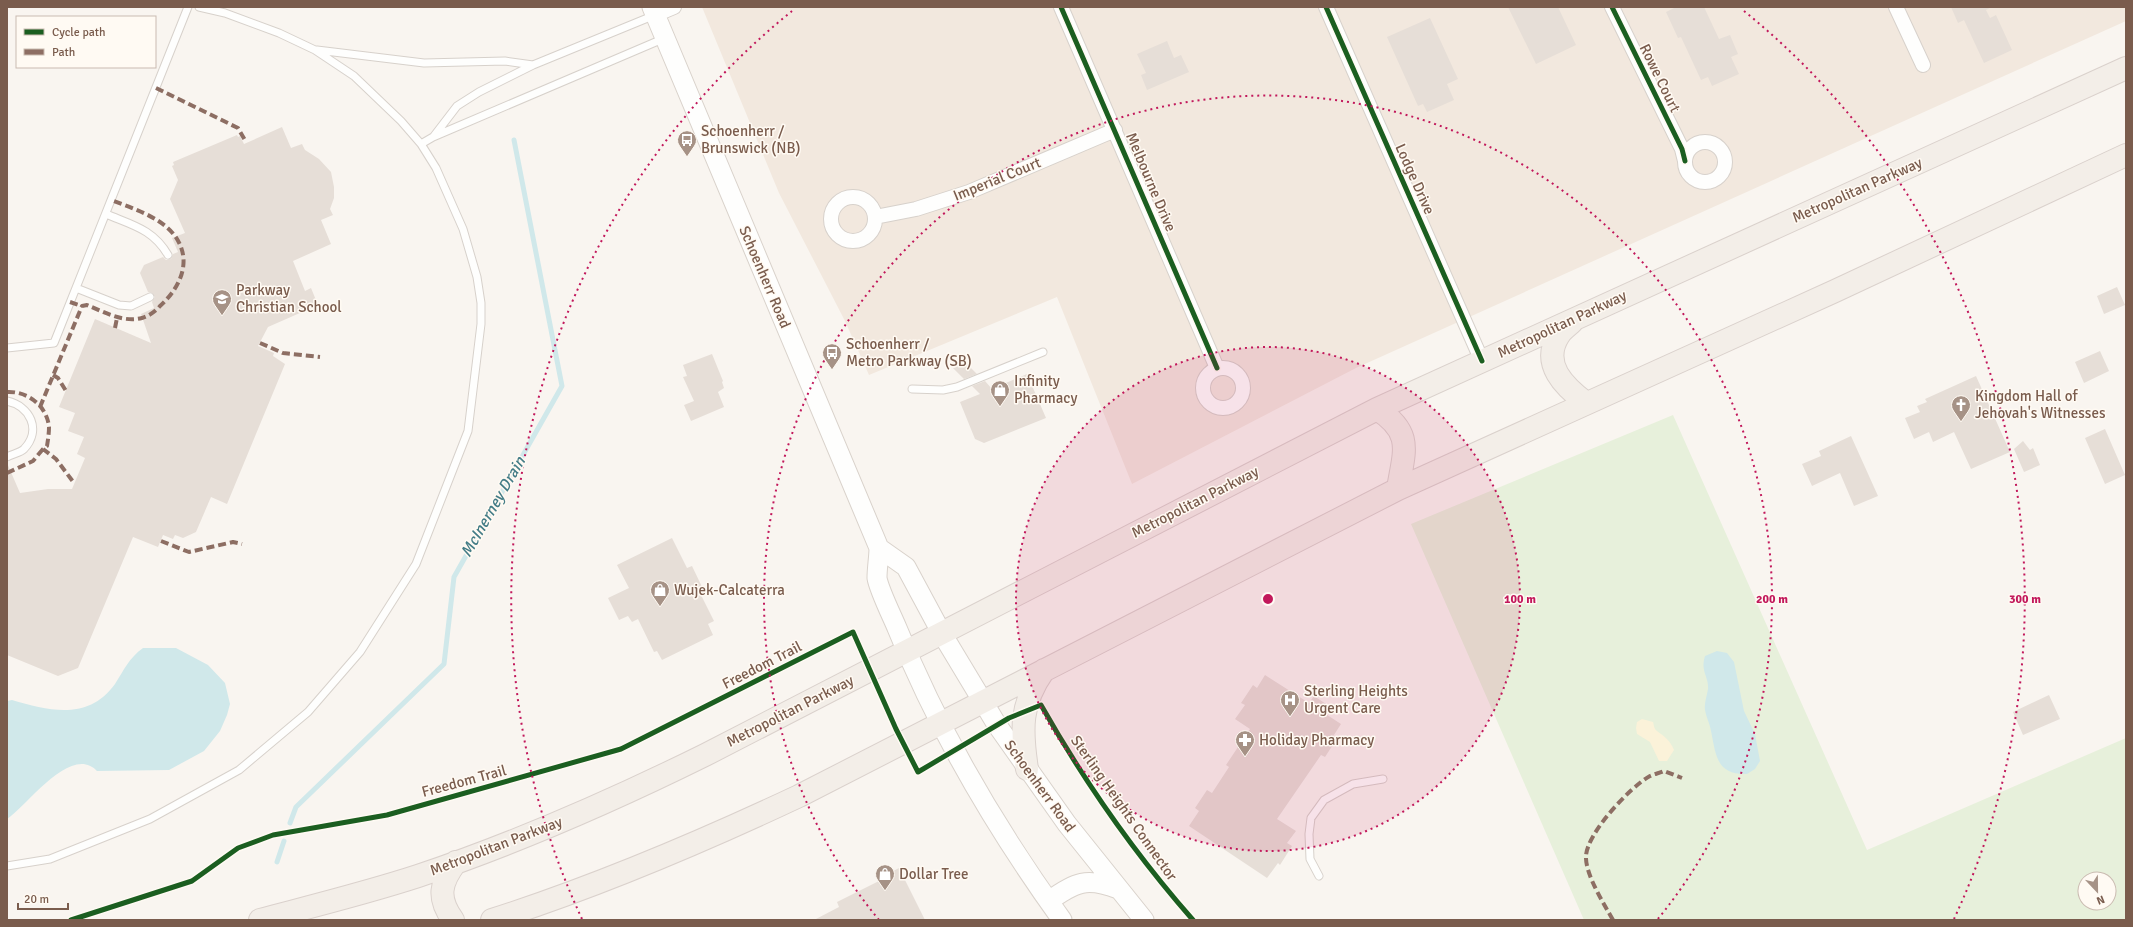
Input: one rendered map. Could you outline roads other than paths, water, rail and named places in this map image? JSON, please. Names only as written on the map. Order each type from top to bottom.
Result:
[{"type":"main road","name":"Schoenherr Road","points":[[653,11],[879,548],[877,579],[906,651],[941,723],[1008,839],[1062,920]]},
{"type":"main road","name":"Metropolitan Parkway","points":[[260,920],[386,886],[456,862],[540,830],[667,774],[1377,409],[2126,68]]},
{"type":"main road","points":[[492,920],[616,877],[702,841],[799,796],[1398,489],[1857,281],[2126,154]]},
{"type":"main road","points":[[1576,318],[1559,335],[1553,348],[1552,360],[1555,372],[1561,381],[1570,391],[1586,403]]},
{"type":"main road","points":[[1377,409],[1397,424],[1404,440],[1403,462],[1398,489]]},
{"type":"main road","name":"Schoenherr Road","points":[[879,548],[906,567],[941,632],[982,702],[1027,769],[1067,824],[1144,920]]},
{"type":"main road","points":[[1027,769],[1022,739],[1024,712],[1034,685],[1044,670]]},
{"type":"main road","points":[[453,920],[446,910],[442,899],[442,892],[447,874],[456,862]]},
{"type":"main road","points":[[1048,901],[1071,886],[1080,883],[1103,883],[1118,889]]},
{"type":"street","points":[[653,11],[674,7]]},
{"type":"street","name":"Melbourne Drive","points":[[1061,7],[1216,368]]},
{"type":"street","name":"Lodge Drive","points":[[1326,7],[1482,361]]},
{"type":"street","name":"Rowe Court","points":[[1612,7],[1676,137],[1689,174],[1700,181],[1714,180],[1719,176],[1725,165],[1723,152],[1714,143],[1688,142],[1676,137]]},
{"type":"street","points":[[1896,7],[1923,65]]},
{"type":"street","name":"Imperial Court","points":[[875,216],[916,209],[962,194],[1115,130]]},
{"type":"street","points":[[1685,161],[1690,149],[1700,142]]},
{"type":"lane","points":[[7,348],[54,343],[188,7]]},
{"type":"lane","points":[[7,866],[50,860],[150,819],[239,770],[308,712],[360,652],[416,564],[468,431],[481,324],[481,303],[477,277],[463,229],[436,168],[421,144],[402,121],[354,76],[315,50],[279,33],[225,13],[199,7]]},
{"type":"lane","points":[[433,137],[457,106],[479,92],[533,64],[653,11]]},
{"type":"lane","points":[[421,144],[433,137],[665,38]]},
{"type":"lane","points":[[315,50],[424,63],[505,61],[533,64]]},
{"type":"lane","points":[[106,214],[146,231],[156,238],[168,255]]},
{"type":"lane","points":[[76,288],[119,305],[132,306],[150,297]]},
{"type":"lane","points":[[912,389],[943,390],[957,387],[1043,352]]},
{"type":"lane","points":[[7,401],[18,404],[27,411],[31,419],[32,429],[30,440],[23,450],[7,457]]},
{"type":"lane","points":[[1320,876],[1310,859],[1309,834],[1311,818],[1324,800],[1353,784],[1384,779]]},
{"type":"water","points":[[143,648],[176,648],[208,665],[225,683],[230,704],[220,731],[204,751],[169,770],[97,771],[86,765],[75,765],[62,771],[49,780],[7,819],[7,701],[12,700],[54,710],[81,708],[93,704],[104,696],[115,684],[130,660]]},
{"type":"water","points":[[1717,651],[1727,653],[1734,662],[1744,711],[1755,734],[1760,761],[1755,769],[1747,774],[1729,771],[1723,767],[1719,762],[1714,748],[1705,707],[1708,685],[1704,670],[1704,661],[1705,656]]},
{"type":"waterway","name":"McInerney Drain","points":[[290,823],[296,807],[444,664],[454,577],[562,386],[514,140]]},
{"type":"waterway","name":"McInerney Drain","points":[[277,862],[284,841]]},
{"type":"place","name":"Schoenherr / Brunswick (NB)","points":[[687,157]]},
{"type":"place","name":"Parkway Christian School","points":[[222,316]]},
{"type":"place","name":"Schoenherr / Metro Parkway (SB)","points":[[832,370]]},
{"type":"place","name":"Infinity Pharmacy","points":[[1000,407]]},
{"type":"place","name":"Kingdom Hall of Jehovah's Witnesses","points":[[1961,422]]},
{"type":"place","name":"Wujek-Calcaterra","points":[[660,607]]},
{"type":"place","name":"Sterling Heights Urgent Care","points":[[1290,717]]},
{"type":"place","name":"Holiday Pharmacy","points":[[1245,757]]},
{"type":"place","name":"Dollar Tree","points":[[885,891]]}]
